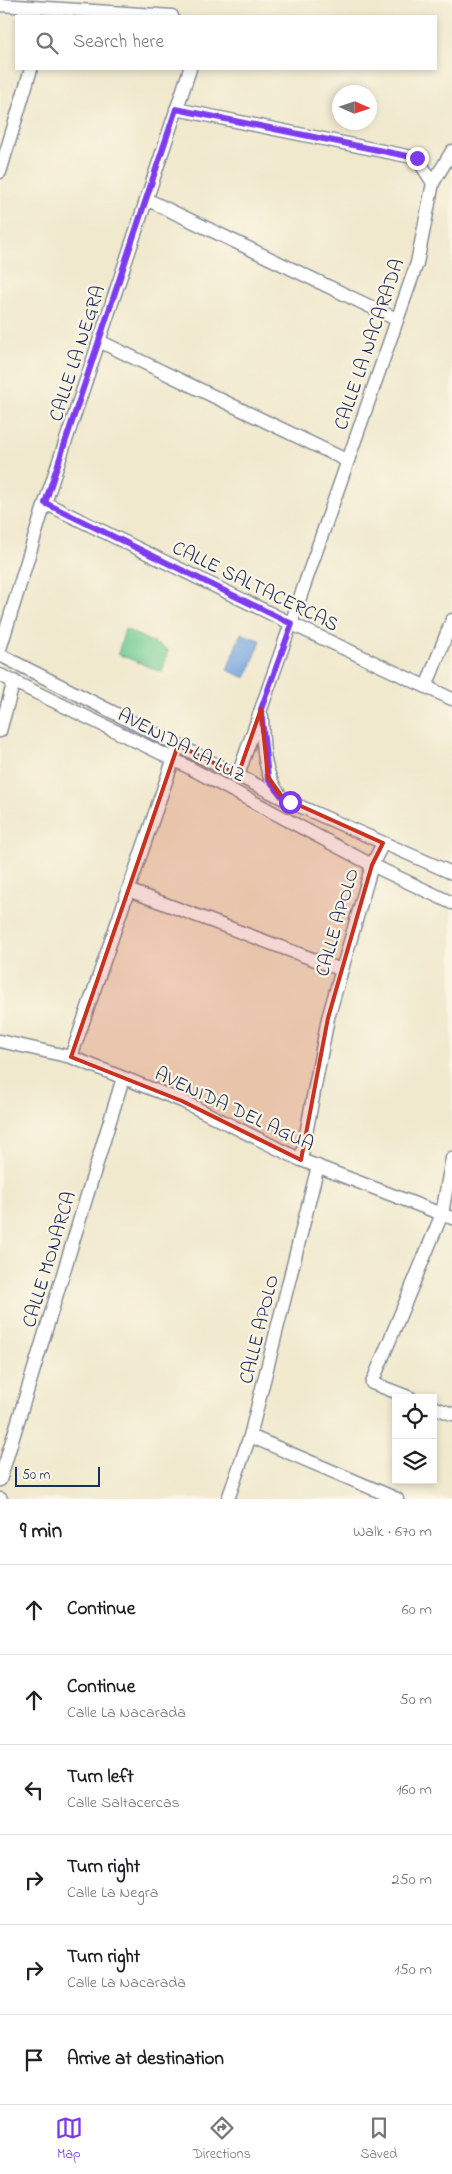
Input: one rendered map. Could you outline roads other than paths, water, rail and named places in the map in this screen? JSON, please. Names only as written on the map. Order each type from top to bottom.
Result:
[{"type":"street","points":[[0,6],[48,12],[141,15]]},
{"type":"street","points":[[0,172],[4,146],[31,70]]},
{"type":"street","name":"CALLE LA NEGRA","points":[[0,649],[45,503],[190,70]]},
{"type":"street","points":[[176,109],[417,158],[433,184]]},
{"type":"street","name":"CALLE LA NACARADA","points":[[238,775],[416,263],[433,184],[452,151]]},
{"type":"street","points":[[146,199],[396,319]]},
{"type":"street","points":[[99,341],[348,461]]},
{"type":"street","name":"CALLE SALTACERCAS","points":[[45,503],[292,624],[452,699]]},
{"type":"street","points":[[426,687],[452,620]]},
{"type":"street","name":"AVENIDA LA LUZ","points":[[0,654],[286,800],[452,873]]},
{"type":"street","name":"AVENIDA LA LUZ","points":[[0,675],[174,759],[372,865],[452,903]]},
{"type":"street","points":[[0,730],[14,681]]},
{"type":"street","points":[[261,709],[268,778],[286,800],[300,827]]},
{"type":"street","points":[[71,1057],[178,745]]},
{"type":"street","name":"CALLE APOLO","points":[[301,1160],[328,1018],[372,865],[383,843]]},
{"type":"street","points":[[128,890],[342,970]]},
{"type":"street","name":"AVENIDA DEL AGUA","points":[[0,1041],[71,1057],[182,1101],[301,1160],[447,1216]]},
{"type":"street","name":"CALLE MONARCA","points":[[0,1480],[123,1078]]},
{"type":"street","points":[[401,1394],[372,1383],[447,1216],[452,1158]]},
{"type":"street","name":"CALLE APOLO","points":[[228,1499],[250,1436],[318,1166]]},
{"type":"street","points":[[437,1408],[452,1414]]},
{"type":"street","points":[[250,1436],[398,1499]]},
{"type":"water","points":[[241,633],[261,641],[246,678],[227,670]]}]
